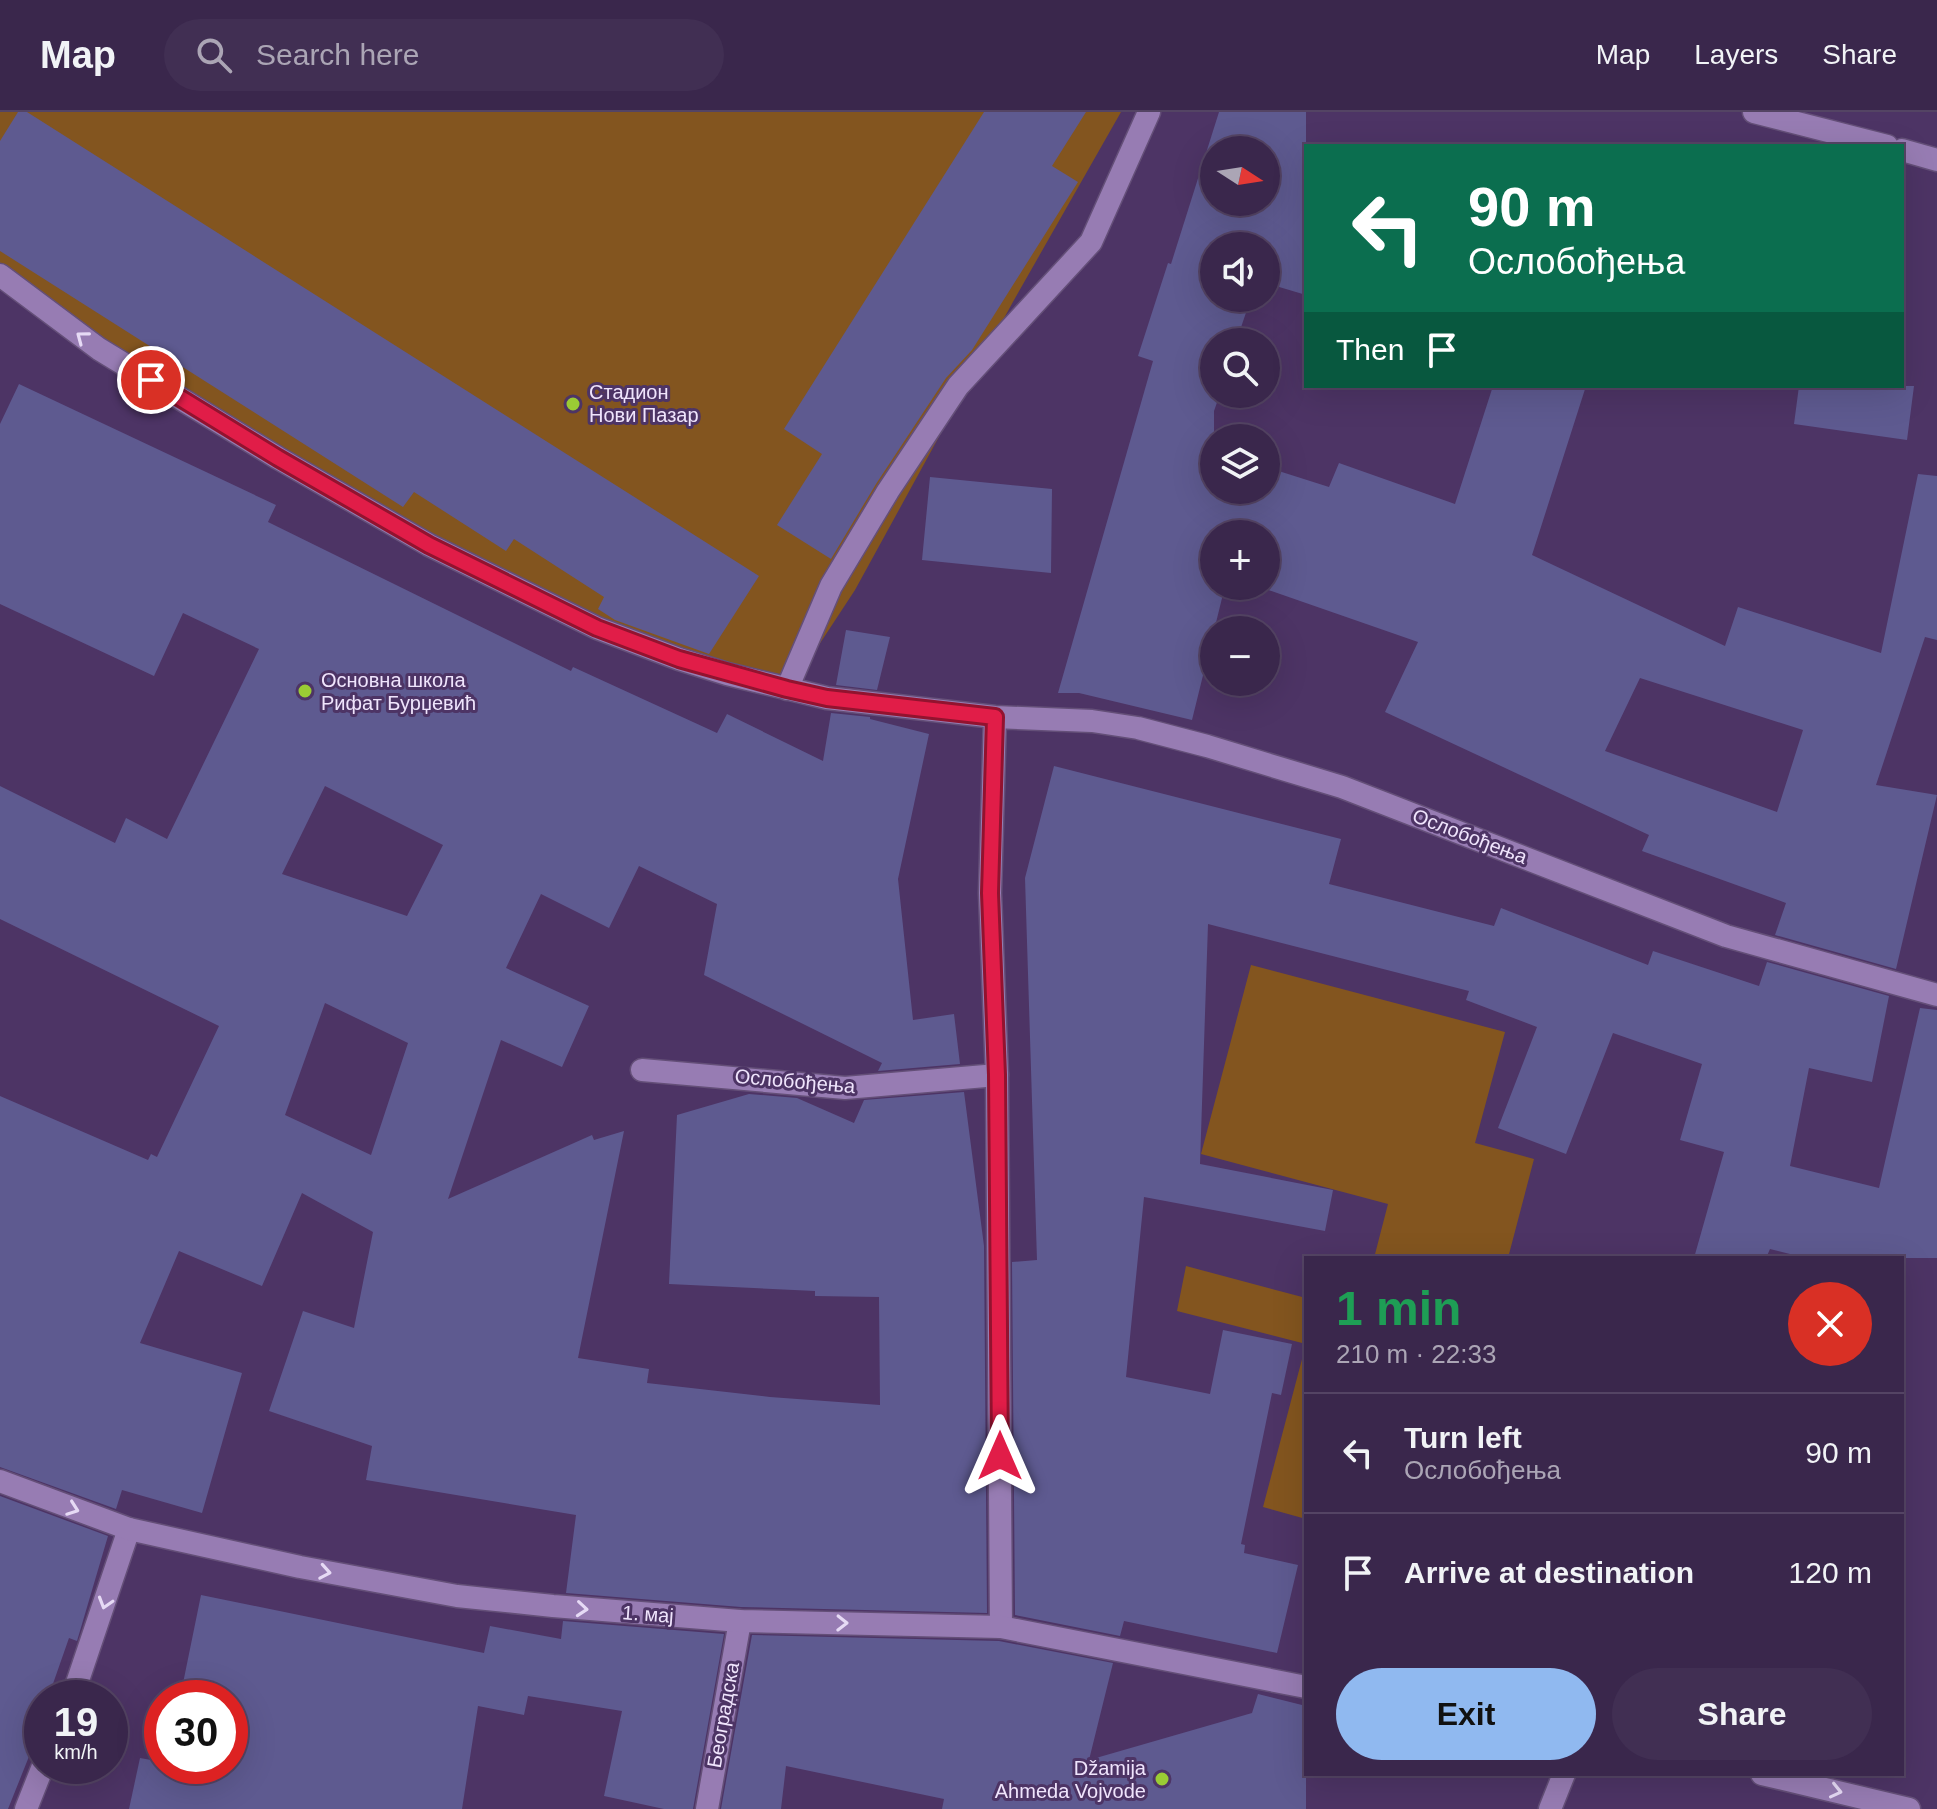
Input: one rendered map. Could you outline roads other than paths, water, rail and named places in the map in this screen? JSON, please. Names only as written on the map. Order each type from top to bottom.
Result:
[{"type":"street","points":[[787,689],[831,586],[888,491],[958,386],[1091,242],[1149,112]]},
{"type":"street","points":[[1754,112],[1879,144]]},
{"type":"street","points":[[1904,151],[1937,160]]},
{"type":"street","name":"Ослобођења","points":[[0,275],[99,349],[429,545],[597,628],[679,659],[827,698],[995,717],[1092,721],[1138,728],[1207,746],[1342,787],[1726,936],[1937,995]]},
{"type":"street","points":[[995,717],[990,893],[997,1075],[1001,1627]]},
{"type":"street","name":"Ослобођења","points":[[642,1070],[845,1088],[997,1075]]},
{"type":"street","name":"1. мај","points":[[0,1481],[129,1529],[300,1567],[457,1596],[740,1621],[1001,1627],[1304,1687]]},
{"type":"street","points":[[78,1680],[129,1529]]},
{"type":"street","name":"Београдска","points":[[707,1809],[740,1621]]},
{"type":"street","points":[[1550,1809],[1563,1776]]},
{"type":"street","points":[[1770,1776],[1909,1809]]},
{"type":"street","points":[[26,1809],[36,1784]]},
{"type":"place","name":"Стадион Нови Пазар","points":[[573,404]]},
{"type":"place","name":"Основна школа Рифат Бурџевић","points":[[305,691]]},
{"type":"place","name":"Džamija Ahmeda Vojvode","points":[[1162,1779]]}]
